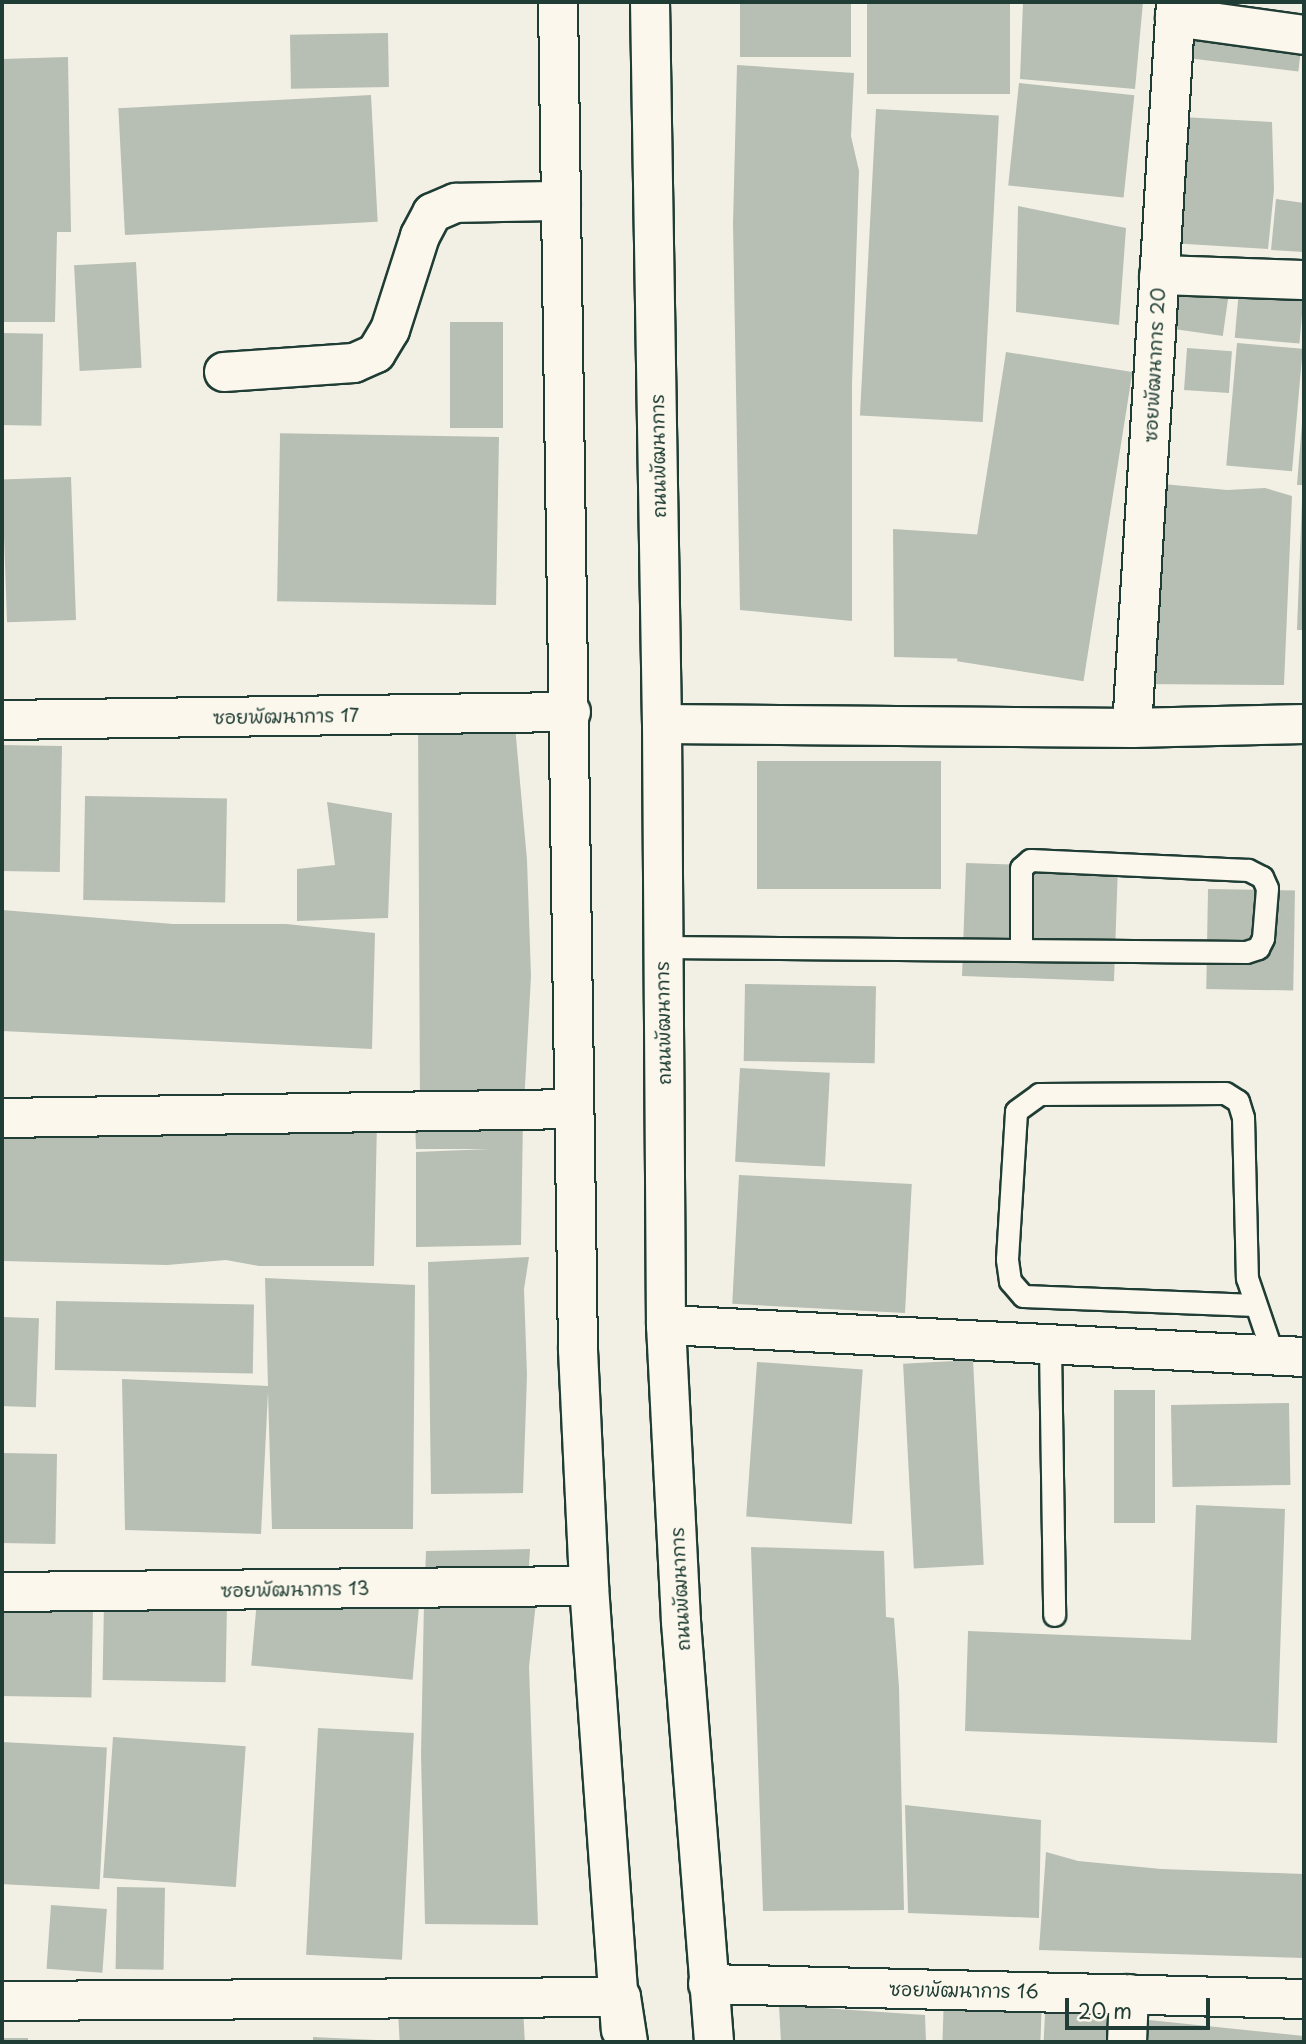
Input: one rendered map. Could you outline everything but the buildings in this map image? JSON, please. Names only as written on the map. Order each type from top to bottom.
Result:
[{"type":"street","points":[[558,2],[571,712],[578,1350],[589,1587],[621,1997],[628,2042]]},
{"type":"street","name":"ถนนพัฒนาการ","points":[[650,2],[662,724],[666,1325],[681,1622],[714,2042]]},
{"type":"street","points":[[1175,9],[1304,35]]},
{"type":"street","name":"ซอยพัฒนาการ 20","points":[[1132,728],[1175,9]]},
{"type":"street","points":[[224,372],[355,363],[376,353],[390,330],[420,236],[432,214],[456,203],[561,201]]},
{"type":"street","points":[[1159,275],[1304,280]]},
{"type":"street","name":"ซอยพัฒนาการ 17","points":[[2,720],[571,712]]},
{"type":"street","points":[[662,724],[1132,728],[1304,724]]},
{"type":"street","points":[[2,1118],[574,1109]]},
{"type":"street","points":[[666,1325],[1050,1347],[1289,1356]]},
{"type":"street","name":"ซอยพัฒนาการ 13","points":[[2,1592],[589,1587]]},
{"type":"street","name":"ซอยพัฒนาการ 16","points":[[708,1984],[1304,1999]]},
{"type":"street","points":[[1127,2042],[1129,1994]]},
{"type":"street","points":[[2,2001],[621,1997]]},
{"type":"street","points":[[621,1997],[621,2042]]},
{"type":"lane","points":[[662,947],[1021,947],[1246,952],[1258,948],[1263,939],[1267,888],[1262,877],[1248,870],[1030,860],[1021,868],[1021,947]]},
{"type":"lane","points":[[1255,1305],[1023,1296],[1010,1281],[1007,1259],[1016,1111],[1039,1094],[1225,1093],[1238,1101],[1243,1118],[1247,1278],[1255,1305],[1289,1356]]},
{"type":"lane","points":[[1050,1347],[1054,1615]]}]
